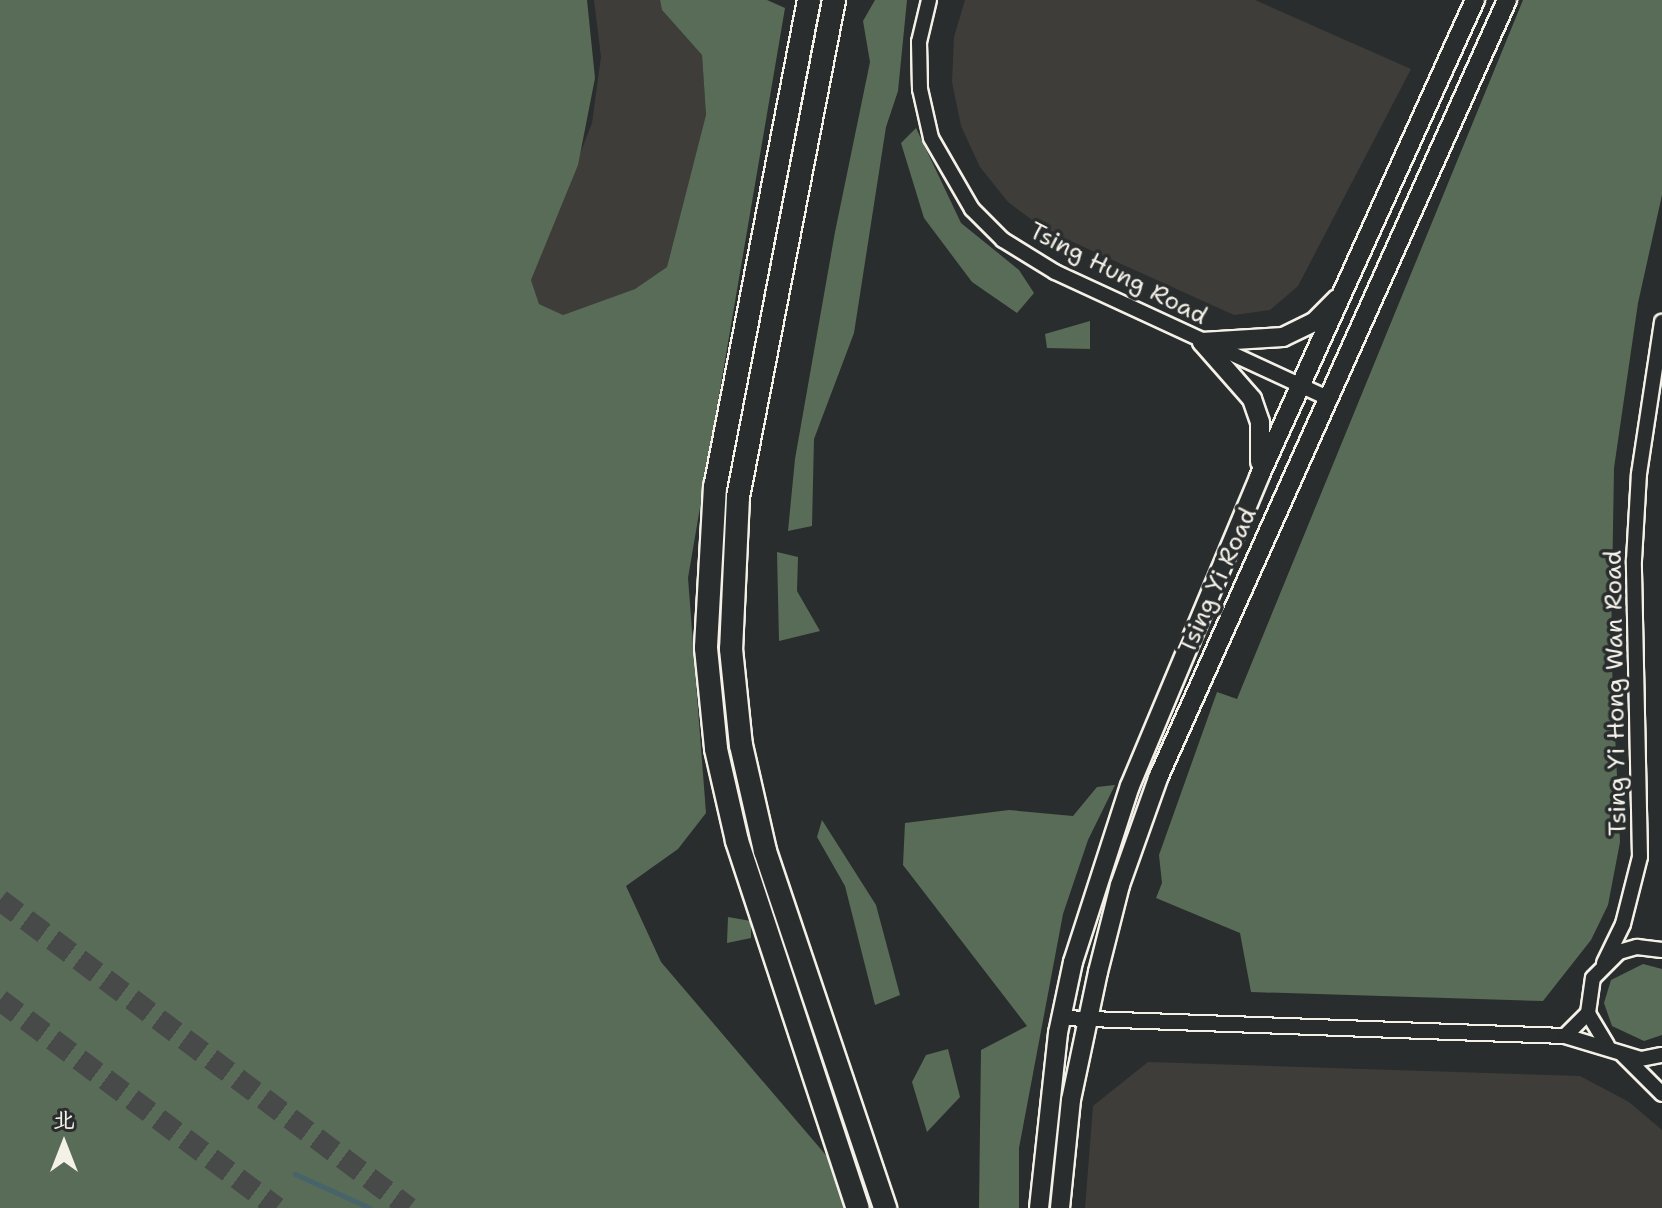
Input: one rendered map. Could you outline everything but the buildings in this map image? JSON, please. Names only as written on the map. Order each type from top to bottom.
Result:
[{"type":"highway","points":[[809,0],[715,486],[705,599],[710,697],[726,795],[858,1208]]},
{"type":"highway","points":[[834,0],[748,441],[731,572],[734,699],[765,851],[885,1208]]},
{"type":"main road","name":"Tsing Yi Road","points":[[1039,1208],[1062,1018],[1073,962],[1130,786],[1259,477],[1475,0]]},
{"type":"main road","name":"Tsing Yi Road","points":[[1060,1208],[1071,1100],[1088,1020],[1120,885],[1158,778],[1326,397],[1507,0]]},
{"type":"main road","points":[[1202,342],[1283,337],[1314,322],[1345,290]]},
{"type":"main road","points":[[1202,342],[1256,409],[1262,436],[1259,477]]},
{"type":"street","name":"Tsing Hung Road","points":[[929,0],[919,42],[920,89],[931,138],[972,209],[1003,240],[1055,272],[1326,397]]},
{"type":"street","name":"Tsing Yi Hong Wan Road","points":[[1588,1013],[1593,978],[1623,924],[1640,857],[1634,560],[1639,474],[1662,322]]},
{"type":"street","points":[[1604,963],[1637,947],[1662,950]]},
{"type":"street","points":[[1565,1036],[1588,1013],[1607,1045]]},
{"type":"street","points":[[1062,1018],[1565,1036],[1607,1045],[1623,1055],[1662,1094]]},
{"type":"street","points":[[1623,1055],[1662,1055]]},
{"type":"shaded area","points":[[594,0],[660,0],[662,10],[702,55],[706,116],[667,267],[635,289],[563,315],[539,304],[531,280],[592,123],[601,57]]},
{"type":"shaded area","points":[[965,0],[1255,0],[1411,69],[1298,286],[1270,310],[1234,315],[1044,229],[1008,202],[980,167],[961,126],[952,82],[954,37]]},
{"type":"shaded area","points":[[1148,1062],[1580,1076],[1629,1102],[1662,1130],[1662,1208],[1085,1208],[1093,1106]]},
{"type":"green space","points":[[0,0],[587,0],[595,78],[578,165],[531,280],[539,304],[563,315],[635,289],[667,267],[706,115],[702,55],[662,10],[660,0],[767,0],[785,8],[688,578],[706,813],[678,849],[626,886],[661,962],[871,1208],[0,1208]]},
{"type":"green space","points":[[875,0],[907,0],[898,91],[886,127],[854,333],[814,439],[812,526],[788,531],[795,459],[835,232],[870,62],[863,21]]},
{"type":"green space","points":[[1523,0],[1662,0],[1662,195],[1638,303],[1614,468],[1611,648],[1620,644],[1624,664],[1612,667],[1620,842],[1608,905],[1591,940],[1543,1001],[1251,992],[1240,933],[1156,898],[1162,883],[1159,855],[1217,692],[1237,699]]},
{"type":"green space","points":[[916,128],[961,223],[1019,270],[1034,293],[1017,313],[972,282],[924,218],[901,143]]},
{"type":"green space","points":[[1090,321],[1090,349],[1047,348],[1045,334]]},
{"type":"green space","points":[[777,552],[798,557],[797,591],[820,631],[779,641]]},
{"type":"green space","points":[[1115,785],[1088,840],[1063,914],[1019,1148],[1019,1208],[979,1208],[981,1050],[1027,1026],[903,865],[905,823],[1009,810],[1073,816],[1097,787]]},
{"type":"green space","points":[[822,820],[876,905],[900,995],[875,1005],[845,886],[817,837]]},
{"type":"green space","points":[[728,917],[751,921],[751,938],[727,943]]},
{"type":"green space","points":[[1643,964],[1662,969],[1662,1035],[1644,1041],[1612,1026],[1604,1003],[1611,980]]},
{"type":"green space","points":[[948,1049],[960,1097],[927,1132],[912,1082],[926,1055]]},
{"type":"waterway","points":[[295,1174],[370,1208]]},
{"type":"tunnel","points":[[0,900],[409,1208]]},
{"type":"tunnel","points":[[0,1000],[277,1208]]}]
